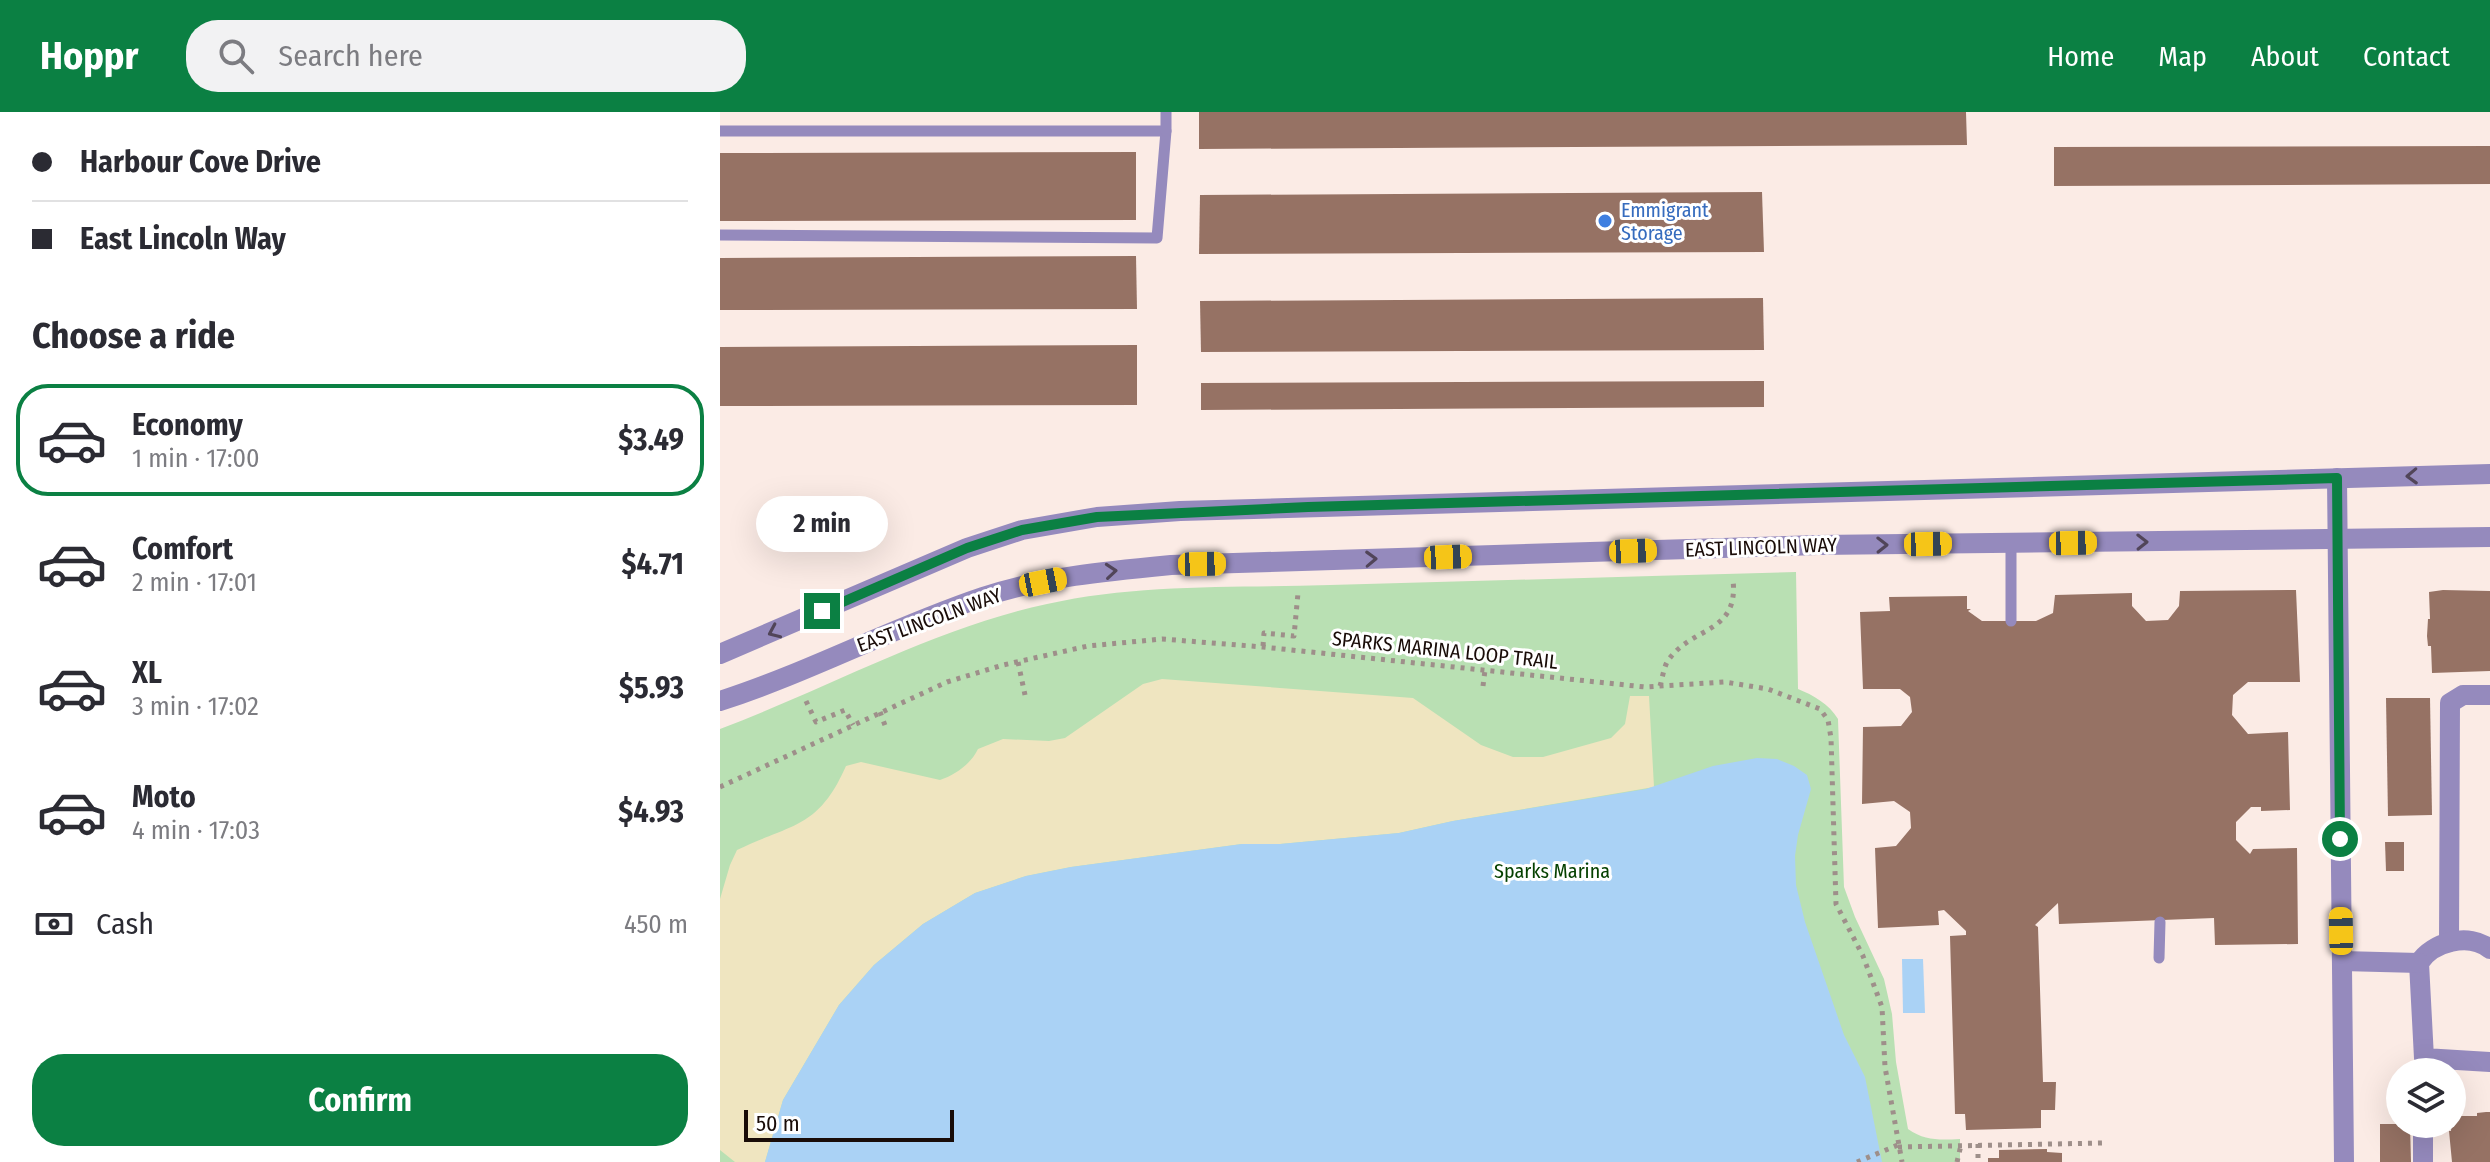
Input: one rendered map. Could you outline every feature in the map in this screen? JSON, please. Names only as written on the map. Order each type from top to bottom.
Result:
[{"type":"street","points":[[720,654],[967,548],[1022,530],[1097,517],[1228,509],[2490,474]]},
{"type":"street","points":[[2337,478],[2344,1162]]},
{"type":"street","name":"EAST LINCOLN WAY","points":[[720,701],[766,686],[872,638],[987,596],[1093,572],[1171,565],[1818,545],[2490,537]]},
{"type":"street","points":[[2449,942],[2450,703],[2463,695],[2490,695]]},
{"type":"street","points":[[2424,1058],[2419,963],[2425,953],[2449,942],[2466,940],[2484,944],[2490,949]]},
{"type":"street","points":[[2342,961],[2419,963]]},
{"type":"street","points":[[2466,1063],[2490,1062]]},
{"type":"street","points":[[2423,1138],[2423,1162]]},
{"type":"lane","points":[[720,235],[1157,238],[1166,112]]},
{"type":"lane","points":[[720,131],[1166,131]]},
{"type":"lane","points":[[2011,544],[2011,621]]},
{"type":"lane","points":[[2159,958],[2160,922]]},
{"type":"path","points":[[1660,686],[1667,662],[1687,643],[1718,625],[1731,608],[1735,593],[1733,580]]},
{"type":"path","points":[[1263,647],[1264,633],[1294,636],[1298,593]]},
{"type":"path","name":"SPARKS MARINA LOOP TRAIL","points":[[720,787],[947,682],[1088,646],[1162,639],[1645,687],[1725,682],[1768,689],[1820,709],[1828,720],[1836,904],[1863,956],[1882,1007],[1885,1067],[1902,1162]]},
{"type":"path","points":[[1018,662],[1025,695]]},
{"type":"path","points":[[1483,686],[1485,670]]},
{"type":"path","points":[[806,701],[816,722],[845,710],[853,725]]},
{"type":"path","points":[[880,712],[886,728]]},
{"type":"path","points":[[1857,1162],[1898,1146],[2104,1143]]},
{"type":"path","points":[[1978,1144],[1978,1162]]},
{"type":"path","points":[[1957,1162],[1961,1145]]},
{"type":"green space","name":"Sparks Marina","points":[[1796,572],[1798,689],[1820,701],[1838,719],[1844,887],[1884,979],[1908,1129],[1927,1138],[1960,1139],[1960,1162],[720,1162],[720,729],[963,628],[1082,597],[1188,588]]},
{"type":"sand","points":[[1162,679],[1413,698],[1481,745],[1513,757],[1543,757],[1611,738],[1625,724],[1630,696],[1649,696],[1654,787],[1399,833],[1280,844],[1242,844],[1071,867],[1026,876],[975,893],[923,924],[874,965],[839,1005],[783,1100],[765,1162],[735,1162],[720,1150],[720,899],[737,850],[802,822],[814,813],[836,787],[846,766],[861,762],[940,780],[962,768],[978,749],[1003,739],[1049,741],[1065,738],[1143,684]]},
{"type":"water","points":[[1757,758],[1777,759],[1807,775],[1811,789],[1798,835],[1796,885],[1805,922],[1844,1035],[1865,1077],[1882,1162],[765,1162],[783,1100],[839,1005],[874,965],[923,924],[975,893],[1026,876],[1071,867],[1242,844],[1280,844],[1399,833],[1646,789],[1713,766]]},
{"type":"water","points":[[1902,959],[1923,959],[1925,1013],[1903,1013]]},
{"type":"building","points":[[1199,112],[1966,112],[1967,145],[1199,149]]},
{"type":"building","points":[[2490,146],[2490,184],[2054,186],[2054,147]]},
{"type":"building","points":[[1136,152],[1136,220],[720,221],[720,153]]},
{"type":"building","points":[[1762,192],[1764,252],[1199,254],[1200,195]]},
{"type":"building","points":[[1136,256],[1137,309],[720,310],[720,258]]},
{"type":"building","points":[[1763,298],[1764,350],[1201,352],[1200,301]]},
{"type":"building","points":[[1137,345],[1137,405],[720,406],[720,347]]},
{"type":"building","points":[[1764,381],[1764,407],[1201,410],[1201,383]]},
{"type":"building","points":[[2296,590],[2300,682],[2248,682],[2233,695],[2232,715],[2248,734],[2288,732],[2290,810],[2261,811],[2261,807],[2251,807],[2236,822],[2236,840],[2250,854],[2253,849],[2297,848],[2298,944],[2215,945],[2214,918],[2059,924],[2058,903],[2035,925],[2038,927],[2043,1082],[2056,1082],[2055,1110],[2041,1110],[2041,1128],[1966,1130],[1965,1114],[1955,1114],[1950,936],[1966,935],[1966,931],[1944,910],[1938,911],[1939,925],[1878,928],[1875,848],[1896,846],[1911,828],[1910,812],[1894,801],[1862,804],[1863,727],[1901,726],[1912,712],[1910,697],[1900,689],[1863,689],[1860,612],[1890,611],[1889,597],[1967,596],[1967,609],[1971,609],[1968,611],[1982,621],[2036,621],[2053,613],[2055,595],[2132,593],[2132,606],[2146,621],[2168,620],[2179,606],[2180,591]]},
{"type":"building","points":[[2490,591],[2490,671],[2432,673],[2431,646],[2428,646],[2427,636],[2429,592]]},
{"type":"building","points":[[2386,698],[2430,698],[2432,815],[2388,816]]},
{"type":"building","points":[[2385,842],[2404,842],[2404,871],[2386,871]]},
{"type":"building","points":[[2490,1112],[2490,1162],[2452,1162],[2450,1138],[2466,1138],[2466,1116],[2477,1116],[2477,1113]]},
{"type":"building","points":[[2380,1124],[2386,1124],[2386,1138],[2410,1138],[2411,1162],[2380,1162]]},
{"type":"building","points":[[2047,1149],[2047,1152],[2062,1153],[2062,1162],[1988,1162],[1988,1158],[1999,1158],[1999,1150]]},
{"type":"place","name":"Emmigrant Storage","points":[[1605,221]]},
{"type":"route","points":[[822,611],[967,548],[1022,530],[1097,517],[1180,511],[2337,478],[2340,839]]}]
